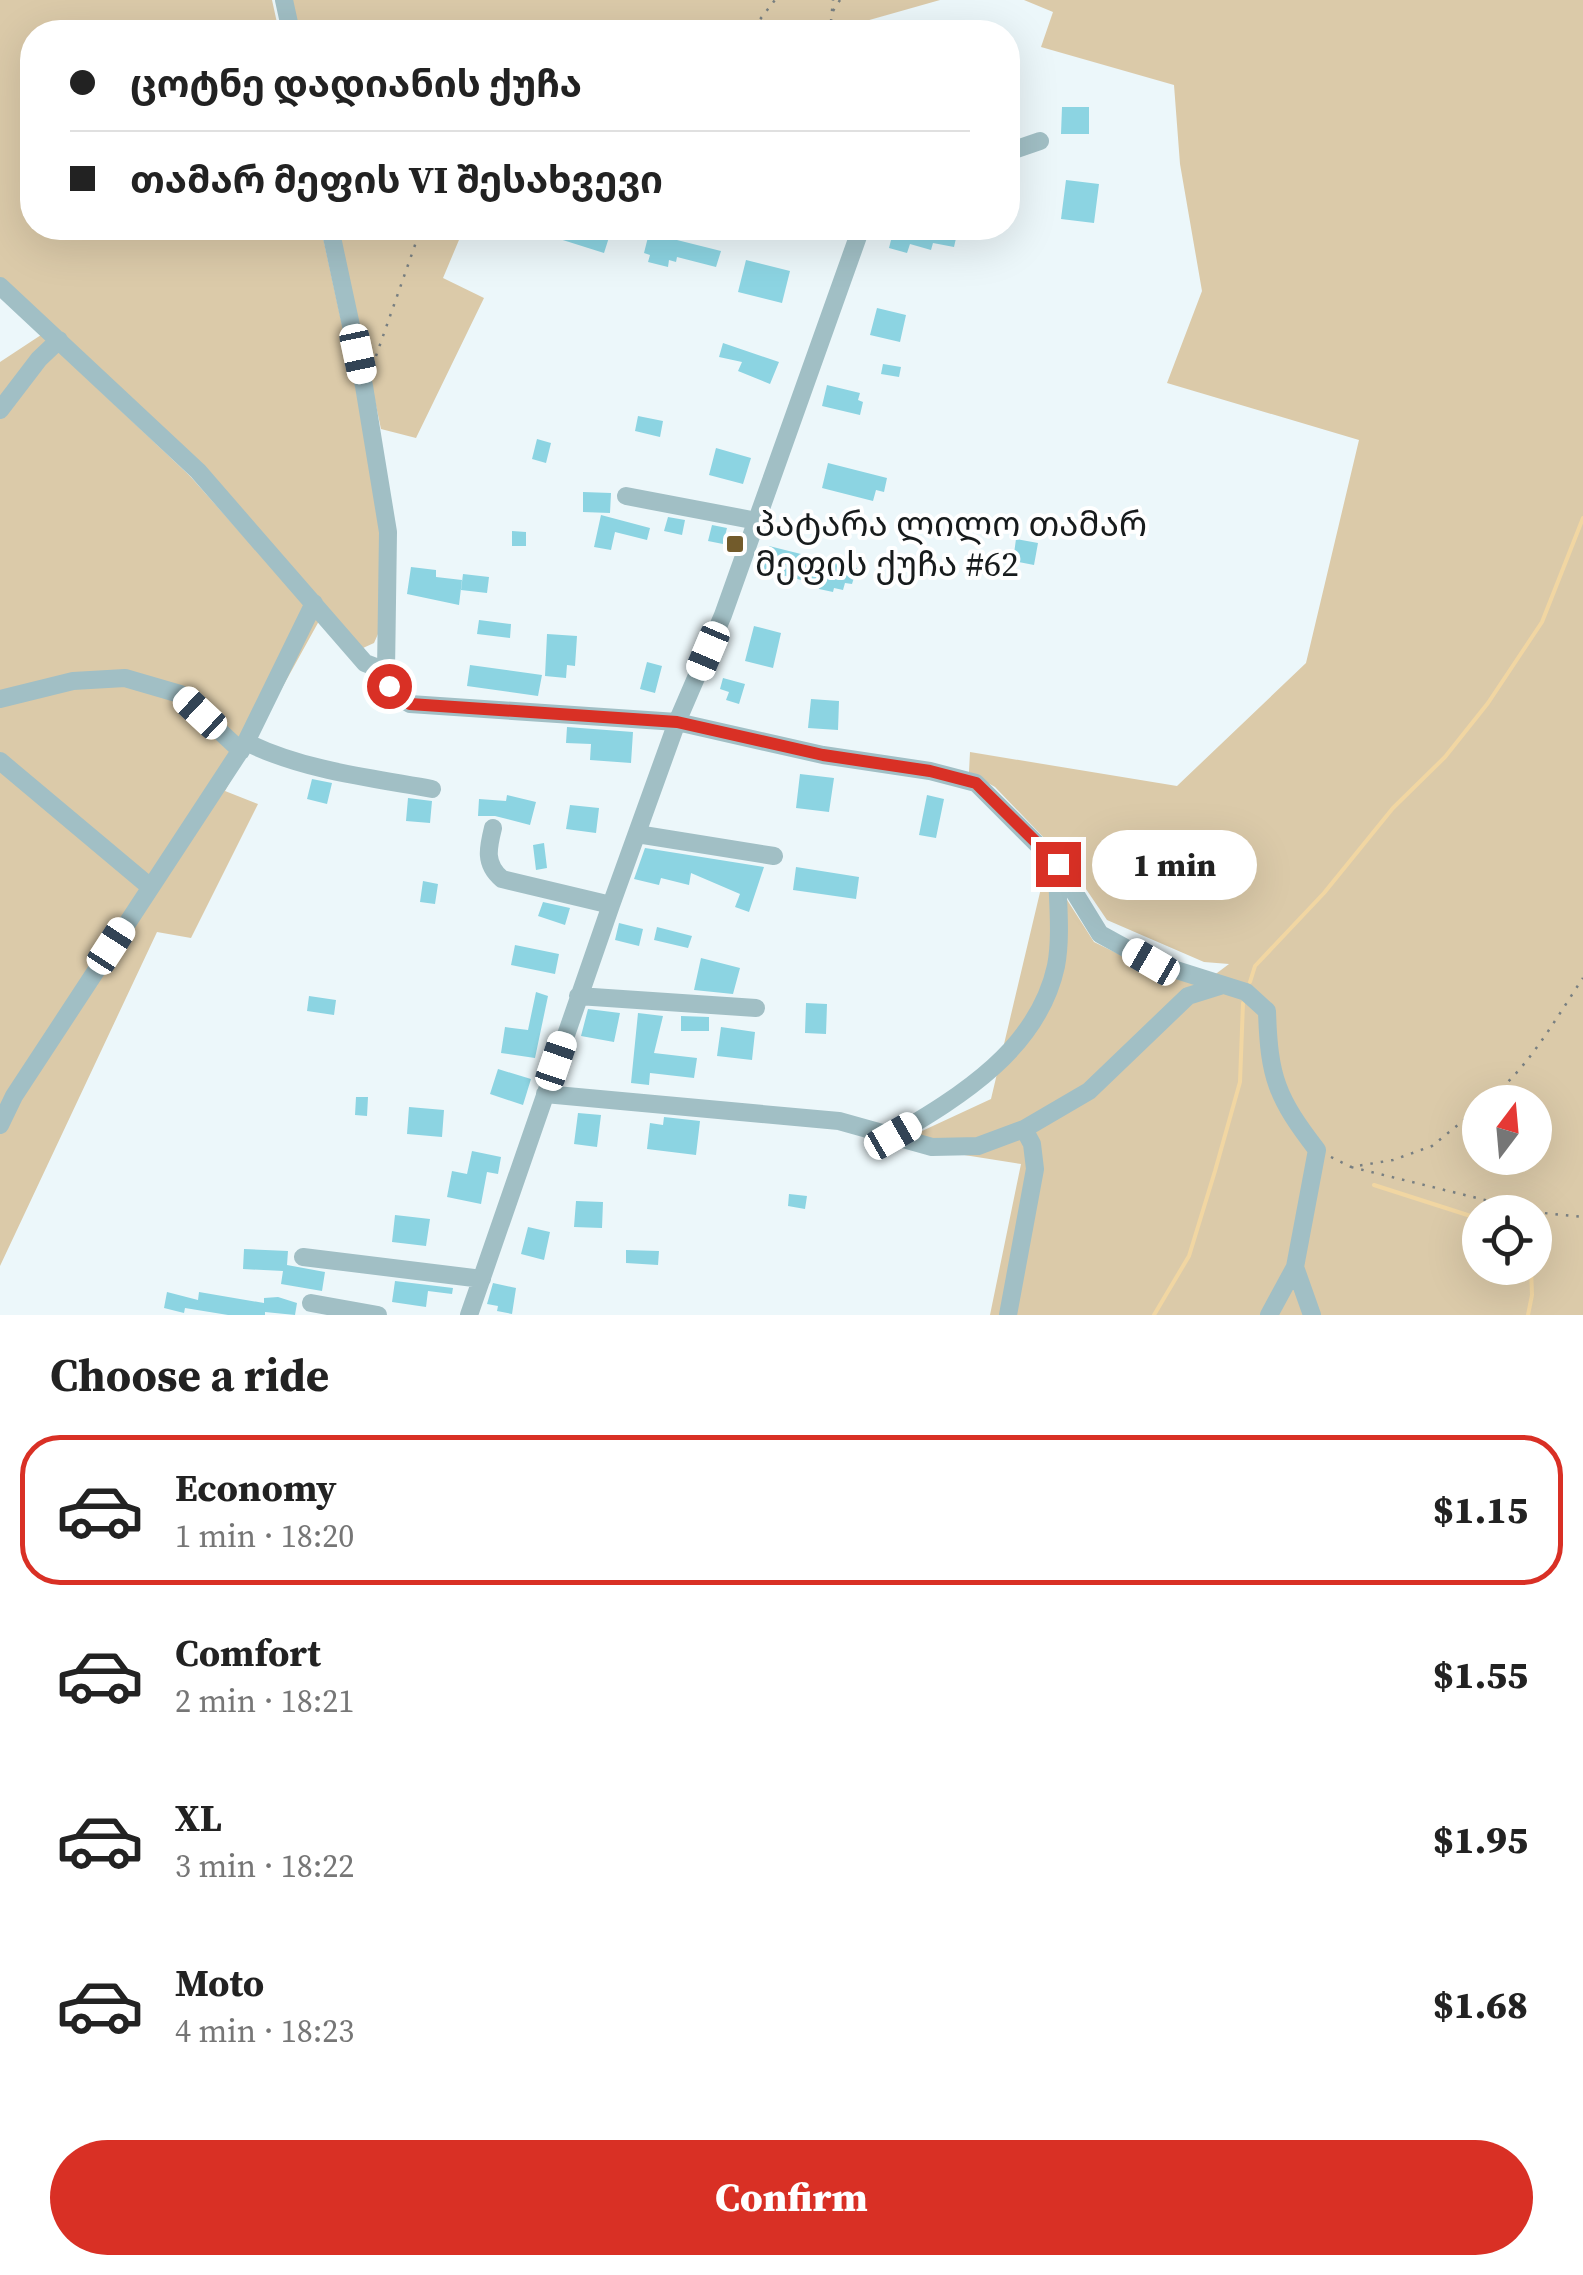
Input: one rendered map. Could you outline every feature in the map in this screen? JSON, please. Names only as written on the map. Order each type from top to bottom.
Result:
[{"type":"street","points":[[1020,148],[1040,140]]},
{"type":"street","points":[[333,240],[364,386],[388,532],[386,671],[396,696],[410,704],[677,722],[823,755],[930,771],[976,783],[1058,864],[1100,934],[1151,962],[1246,992],[1268,1011],[1272,1069],[1282,1103],[1318,1150],[1296,1267],[1269,1315]]},
{"type":"street","points":[[469,1315],[578,996],[677,722],[723,615],[857,240]]},
{"type":"street","points":[[0,286],[198,471],[365,662],[386,671]]},
{"type":"street","points":[[0,410],[39,359],[59,340]]},
{"type":"street","points":[[626,496],[757,521]]},
{"type":"street","points":[[0,1125],[14,1096],[243,747],[314,603]]},
{"type":"street","points":[[0,699],[72,680],[125,678],[180,694],[243,747],[432,789]]},
{"type":"street","points":[[0,761],[150,886]]},
{"type":"street","points":[[493,828],[488,856],[494,872],[502,879],[611,905]]},
{"type":"street","points":[[638,834],[774,856]]},
{"type":"street","points":[[893,1136],[956,1100],[1023,1037],[1044,1004],[1056,963],[1058,864]]},
{"type":"street","points":[[545,1094],[839,1122],[932,1147],[978,1146],[1024,1130],[1089,1091],[1188,996],[1220,986]]},
{"type":"street","points":[[578,996],[756,1008]]},
{"type":"street","points":[[1008,1315],[1035,1169],[1032,1144],[1024,1130]]},
{"type":"street","points":[[303,1258],[482,1280]]},
{"type":"street","points":[[1296,1267],[1312,1315]]},
{"type":"street","points":[[311,1303],[378,1315]]},
{"type":"path","points":[[760,20],[775,0]]},
{"type":"path","points":[[831,20],[834,0]]},
{"type":"path","points":[[832,12],[840,0]]},
{"type":"path","points":[[364,386],[417,240]]},
{"type":"path","points":[[1506,1085],[1583,978]]},
{"type":"path","points":[[1351,1168],[1392,1160],[1432,1146],[1462,1121]]},
{"type":"path","points":[[1318,1150],[1351,1168],[1534,1212],[1583,1217]]},
{"type":"shaded area","points":[[0,0],[272,0],[276,20],[20,20],[20,240],[324,240],[377,486],[380,546],[378,634],[374,643],[363,648],[0,282]]},
{"type":"shaded area","points":[[292,0],[940,0],[869,20],[296,20]]},
{"type":"shaded area","points":[[1024,0],[1583,0],[1583,1315],[990,1315],[1021,1164],[907,1146],[922,1131],[991,1099],[1046,867],[1094,942],[1151,970],[1201,985],[1229,964],[1204,962],[1107,920],[1069,864],[995,787],[969,772],[970,752],[1177,786],[1306,663],[1359,440],[1167,383],[1202,291],[1180,164],[1174,85],[1041,47],[1053,12]]},
{"type":"shaded area","points":[[341,240],[459,240],[443,278],[484,298],[416,438],[381,429]]},
{"type":"shaded area","points":[[41,335],[190,476],[319,621],[225,791],[258,804],[191,938],[157,932],[0,1266],[0,362]]},
{"type":"building","points":[[1062,107],[1089,107],[1089,134],[1061,134]]},
{"type":"building","points":[[1066,180],[1099,184],[1094,223],[1061,219]]},
{"type":"building","points":[[563,240],[608,240],[604,253]]},
{"type":"building","points":[[647,240],[677,240],[721,251],[716,267],[677,257],[676,262],[669,260],[668,267],[648,262],[650,255],[644,253]]},
{"type":"building","points":[[891,240],[956,240],[954,247],[933,243],[931,250],[910,244],[907,253],[889,248]]},
{"type":"building","points":[[746,260],[790,271],[782,303],[738,292]]},
{"type":"building","points":[[877,308],[906,315],[900,342],[870,335]]},
{"type":"building","points":[[723,343],[779,362],[770,384],[738,371],[742,362],[719,357]]},
{"type":"building","points":[[883,364],[901,367],[899,377],[881,374]]},
{"type":"building","points":[[827,385],[860,393],[860,415],[822,406]]},
{"type":"building","points":[[638,416],[663,421],[660,437],[635,431]]},
{"type":"building","points":[[537,439],[551,443],[546,463],[532,459]]},
{"type":"building","points":[[716,448],[751,458],[743,484],[709,475]]},
{"type":"building","points":[[828,463],[887,478],[884,492],[876,490],[873,501],[822,488]]},
{"type":"building","points":[[583,492],[611,493],[610,513],[583,512]]},
{"type":"building","points":[[601,515],[650,528],[647,540],[615,532],[611,550],[594,547]]},
{"type":"building","points":[[668,517],[685,520],[682,535],[664,531]]},
{"type":"building","points":[[712,525],[727,528],[723,544],[708,541]]},
{"type":"building","points":[[512,531],[526,532],[526,546],[512,546]]},
{"type":"building","points":[[1016,539],[1038,543],[1034,565],[1013,561]]},
{"type":"building","points":[[769,546],[857,568],[852,584],[845,583],[843,590],[834,588],[833,592],[763,570]]},
{"type":"building","points":[[411,567],[436,570],[436,577],[462,580],[459,605],[407,594]]},
{"type":"building","points":[[463,574],[489,577],[487,593],[461,590]]},
{"type":"building","points":[[479,620],[511,624],[510,638],[477,634]]},
{"type":"building","points":[[754,626],[781,633],[773,668],[745,661]]},
{"type":"building","points":[[547,634],[577,636],[575,666],[567,665],[566,678],[545,676]]},
{"type":"building","points":[[647,662],[662,666],[655,693],[640,689]]},
{"type":"building","points":[[470,665],[542,675],[538,696],[467,686]]},
{"type":"building","points":[[723,678],[745,684],[739,704],[726,700],[729,692],[720,689]]},
{"type":"building","points":[[811,699],[839,701],[838,730],[808,728]]},
{"type":"building","points":[[567,727],[633,732],[631,763],[590,760],[591,744],[566,743]]},
{"type":"building","points":[[800,774],[834,778],[829,812],[796,808]]},
{"type":"building","points":[[312,779],[332,783],[327,804],[307,799]]},
{"type":"building","points":[[507,795],[536,802],[530,825],[478,816],[479,799],[506,801]]},
{"type":"building","points":[[927,795],[944,799],[936,838],[919,835]]},
{"type":"building","points":[[408,798],[432,801],[430,823],[406,821]]},
{"type":"building","points":[[570,805],[599,808],[596,833],[566,829]]},
{"type":"building","points":[[544,843],[547,868],[536,870],[533,845]]},
{"type":"building","points":[[645,848],[764,867],[749,912],[735,907],[740,894],[691,873],[689,885],[661,878],[659,885],[634,879]]},
{"type":"building","points":[[796,867],[859,877],[856,899],[793,890]]},
{"type":"building","points":[[423,881],[438,884],[435,904],[420,902]]},
{"type":"building","points":[[543,902],[570,908],[565,925],[538,916]]},
{"type":"building","points":[[619,923],[643,929],[639,946],[615,940]]},
{"type":"building","points":[[657,927],[692,936],[688,948],[654,940]]},
{"type":"building","points":[[515,945],[559,954],[555,974],[511,965]]},
{"type":"building","points":[[701,958],[740,968],[733,994],[694,990]]},
{"type":"building","points":[[536,992],[548,996],[535,1058],[501,1053],[505,1027],[528,1030]]},
{"type":"building","points":[[309,996],[336,1000],[334,1015],[307,1011]]},
{"type":"building","points":[[806,1003],[827,1004],[826,1034],[805,1033]]},
{"type":"building","points":[[588,1009],[620,1013],[614,1042],[581,1036]]},
{"type":"building","points":[[638,1013],[663,1016],[654,1053],[697,1058],[694,1078],[650,1073],[649,1085],[631,1083]]},
{"type":"building","points":[[681,1016],[709,1017],[709,1031],[681,1031]]},
{"type":"building","points":[[721,1027],[755,1032],[752,1060],[717,1056]]},
{"type":"building","points":[[498,1069],[531,1079],[523,1105],[490,1094]]},
{"type":"building","points":[[356,1097],[368,1097],[367,1116],[355,1115]]},
{"type":"building","points":[[409,1107],[444,1110],[442,1137],[407,1134]]},
{"type":"building","points":[[578,1113],[601,1115],[597,1147],[574,1144]]},
{"type":"building","points":[[664,1117],[700,1121],[696,1155],[647,1149],[650,1123],[663,1125]]},
{"type":"building","points":[[472,1151],[501,1157],[498,1174],[487,1172],[481,1204],[447,1197],[452,1171],[467,1174]]},
{"type":"building","points":[[789,1194],[807,1196],[805,1209],[788,1206]]},
{"type":"building","points":[[576,1201],[603,1202],[602,1228],[574,1227]]},
{"type":"building","points":[[395,1215],[430,1219],[426,1246],[392,1242]]},
{"type":"building","points":[[528,1227],[550,1232],[544,1260],[521,1254]]},
{"type":"building","points":[[244,1249],[288,1251],[287,1265],[325,1272],[322,1291],[281,1284],[283,1271],[243,1269]]},
{"type":"building","points":[[626,1250],[659,1251],[658,1265],[626,1263]]},
{"type":"building","points":[[395,1281],[453,1288],[452,1294],[428,1291],[426,1307],[392,1302]]},
{"type":"building","points":[[493,1283],[516,1288],[512,1314],[487,1304]]},
{"type":"building","points":[[167,1292],[198,1300],[199,1292],[264,1303],[264,1298],[278,1297],[297,1303],[295,1315],[228,1315],[185,1308],[184,1313],[164,1308]]},
{"type":"waterway","points":[[1250,982],[1255,966],[1324,893],[1393,808],[1445,757],[1488,703],[1542,622],[1583,518]]},
{"type":"waterway","points":[[1154,1315],[1189,1256],[1215,1171],[1240,1082],[1243,1003]]},
{"type":"waterway","points":[[1374,1185],[1462,1213]]},
{"type":"waterway","points":[[1528,1315],[1532,1285]]},
{"type":"place","name":"პატარა ლილო თამარ მეფის ქუჩა #62","points":[[735,544]]},
{"type":"route","points":[[389,686],[396,696],[410,704],[677,722],[823,755],[930,771],[976,783],[1058,864]]}]
